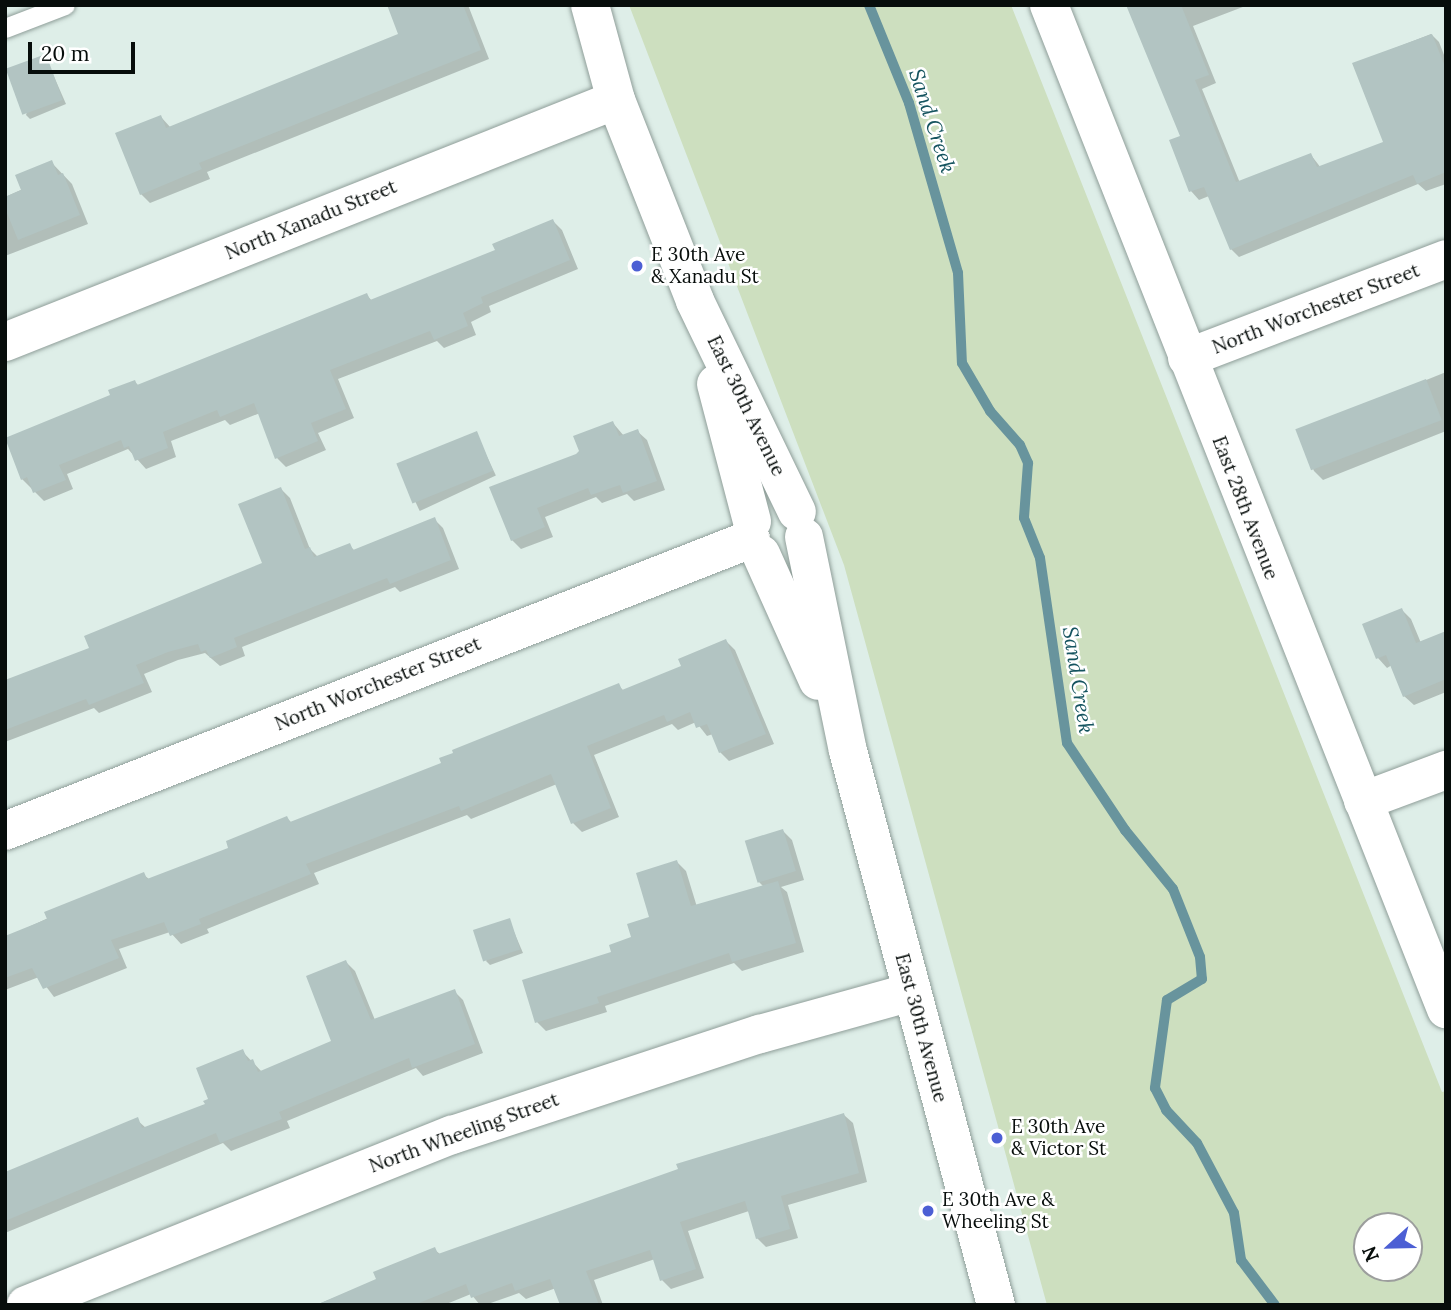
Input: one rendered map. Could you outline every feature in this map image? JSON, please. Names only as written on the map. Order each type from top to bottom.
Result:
[{"type":"street","name":"East 30th Avenue","points":[[567,5],[616,100],[695,300],[800,524],[848,751],[996,1305]]},
{"type":"street","name":"East 30th Avenue","points":[[590,5],[616,100]]},
{"type":"street","name":"East 28th Avenue","points":[[1049,5],[1446,1009]]},
{"type":"street","name":"North Xanadu Street","points":[[5,342],[616,100]]},
{"type":"street","name":"North Worchester Street","points":[[1187,358],[1446,259]]},
{"type":"street","name":"East 30th Avenue","points":[[695,300],[755,538],[848,751]]},
{"type":"street","name":"North Worchester Street","points":[[5,831],[755,538],[756,513],[772,504],[789,506],[800,524]]},
{"type":"street","points":[[1363,801],[1446,770]]},
{"type":"street","name":"North Wheeling Street","points":[[26,1305],[452,1135],[761,1034],[911,992]]},
{"type":"lane","points":[[5,28],[65,5]]},
{"type":"green space","points":[[629,5],[1011,5],[1442,1092],[1446,1091],[1446,1305],[1047,1305],[844,565]]},
{"type":"building","points":[[387,5],[463,5],[481,50],[199,163],[202,169],[140,195],[115,133],[161,115],[166,128],[398,34]]},
{"type":"building","points":[[1126,5],[1181,5],[1209,75],[1195,80],[1236,182],[1311,153],[1317,167],[1383,142],[1352,63],[1432,34],[1446,69],[1446,172],[1417,184],[1413,175],[1230,250],[1204,187],[1189,192],[1169,140],[1180,136]]},
{"type":"building","points":[[46,54],[63,100],[22,115],[6,69]]},
{"type":"building","points":[[52,160],[58,175],[63,173],[80,215],[18,240],[5,208],[5,197],[21,190],[15,175]]},
{"type":"building","points":[[553,219],[570,260],[481,297],[483,303],[463,313],[468,326],[434,340],[430,331],[330,370],[346,409],[311,423],[318,441],[275,459],[254,403],[220,417],[217,410],[163,432],[168,448],[135,461],[129,446],[124,448],[121,440],[59,465],[66,480],[33,493],[27,477],[21,480],[5,438],[110,395],[108,390],[135,380],[137,385],[367,293],[370,300],[495,250],[492,244]]},
{"type":"building","points":[[1426,379],[1442,420],[1311,470],[1295,429]]},
{"type":"building","points":[[613,421],[619,436],[638,429],[657,481],[623,493],[620,485],[591,495],[588,488],[537,508],[545,527],[511,541],[489,487],[576,454],[579,451],[573,436]]},
{"type":"building","points":[[477,431],[493,471],[412,503],[396,464]]},
{"type":"building","points":[[281,487],[305,549],[310,547],[314,557],[350,543],[353,550],[435,517],[451,560],[390,584],[387,578],[234,638],[237,647],[210,658],[206,650],[201,652],[198,644],[168,652],[136,665],[144,683],[89,705],[86,699],[5,730],[5,680],[89,648],[84,636],[262,563],[238,504]]},
{"type":"building","points":[[1402,608],[1416,643],[1446,631],[1446,679],[1403,697],[1386,655],[1376,659],[1362,624]]},
{"type":"building","points":[[726,639],[766,734],[719,753],[707,724],[696,728],[690,712],[667,722],[664,715],[587,746],[611,808],[571,824],[551,774],[461,811],[459,806],[306,864],[311,874],[199,919],[201,924],[170,936],[164,922],[111,940],[119,958],[43,989],[32,968],[5,978],[5,936],[47,919],[44,912],[144,872],[147,879],[228,848],[226,841],[287,816],[290,822],[441,763],[439,758],[453,753],[452,750],[619,683],[622,690],[681,666],[678,659]]},
{"type":"building","points":[[783,829],[796,871],[758,883],[745,841]]},
{"type":"building","points":[[677,860],[691,906],[778,881],[796,943],[732,962],[729,953],[597,997],[599,1003],[535,1023],[522,980],[611,952],[609,945],[631,937],[627,924],[649,917],[636,873]]},
{"type":"building","points":[[510,918],[520,949],[483,961],[473,930]]},
{"type":"building","points":[[346,960],[371,1020],[455,989],[475,1044],[412,1068],[409,1058],[279,1112],[282,1119],[220,1143],[216,1133],[5,1221],[5,1172],[138,1117],[142,1128],[205,1104],[203,1101],[208,1099],[196,1068],[243,1049],[248,1061],[253,1059],[258,1072],[331,1041],[306,976]]},
{"type":"building","points":[[844,1113],[859,1173],[781,1196],[790,1229],[756,1239],[745,1201],[680,1222],[696,1269],[660,1281],[650,1250],[586,1271],[599,1305],[560,1305],[550,1279],[515,1291],[512,1283],[471,1298],[466,1284],[414,1305],[316,1305],[376,1279],[373,1272],[435,1247],[438,1254],[678,1169],[676,1164]]},
{"type":"waterway","name":"Sand Creek","points":[[869,5],[909,103],[958,273],[962,363],[990,411],[1020,445],[1028,463],[1024,518],[1040,558],[1067,743],[1125,830],[1173,889],[1200,957],[1202,979],[1167,1000],[1155,1088],[1166,1110],[1197,1143],[1234,1213],[1241,1260],[1275,1305]]},
{"type":"place","name":"E 30th Ave & Xanadu St","points":[[637,266]]},
{"type":"place","name":"E 30th Ave & Victor St","points":[[997,1138]]},
{"type":"place","name":"E 30th Ave & Wheeling St","points":[[928,1211]]}]
